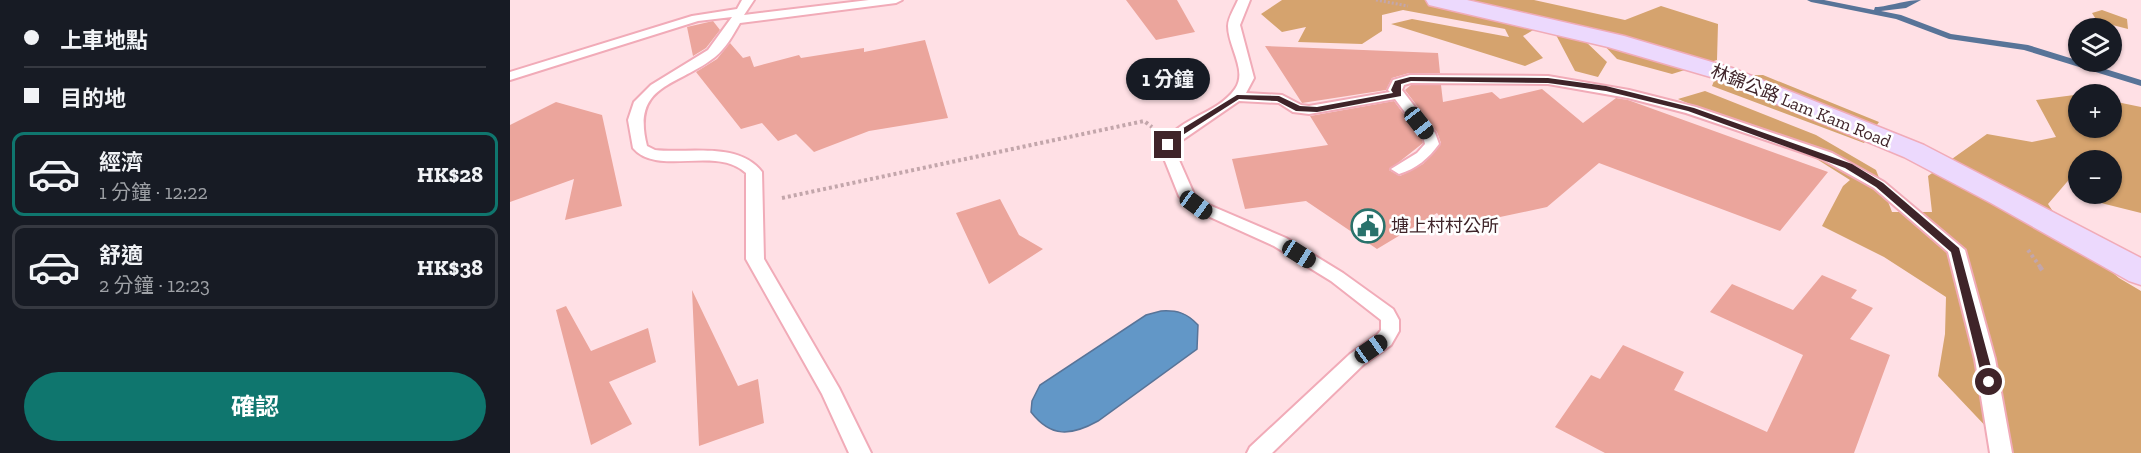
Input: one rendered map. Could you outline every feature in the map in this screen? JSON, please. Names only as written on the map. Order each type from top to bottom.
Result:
[{"type":"main road","name":"林錦公路 Lam Kam Road","points":[[1437,0],[1615,41],[1723,73],[1914,152],[2002,196],[2141,273]]},
{"type":"lane","points":[[748,0],[714,51],[658,86],[641,102],[635,114],[634,124],[640,148],[651,154],[729,158],[750,166],[754,172],[753,247],[761,273],[832,393],[860,453]]},
{"type":"lane","points":[[510,76],[696,18],[896,0]]},
{"type":"lane","points":[[1244,0],[1234,25],[1246,78],[1237,97],[1171,140],[1168,151],[1187,196],[1207,212],[1280,242],[1338,277],[1386,314],[1390,320],[1389,331],[1384,340],[1358,359],[1258,453]]},
{"type":"lane","points":[[1399,169],[1422,156],[1432,144],[1430,136],[1395,90],[1398,83],[1410,79],[1548,80],[1593,86],[1691,110],[1848,166],[1880,185],[1956,250],[1985,359],[2001,453]]},
{"type":"lane","points":[[1237,97],[1282,99],[1298,109],[1309,110],[1398,95]]},
{"type":"path","points":[[755,204],[1144,121],[1171,140]]},
{"type":"shaded area","points":[[1282,0],[1534,0],[1625,20],[1661,6],[1718,24],[1717,60],[1672,74],[1617,59],[1602,43],[1584,40],[1607,62],[1598,77],[1575,71],[1555,33],[1535,29],[1523,36],[1543,58],[1525,66],[1391,24],[1412,19],[1509,37],[1505,29],[1403,10],[1382,15],[1382,31],[1362,44],[1298,42],[1306,27],[1282,32],[1261,14]]},
{"type":"shaded area","points":[[2102,10],[2127,19],[2128,29],[2122,27],[2122,18],[2095,18],[2092,13]]},
{"type":"shaded area","points":[[1763,75],[1879,122],[1864,143],[1712,86],[1716,76]]},
{"type":"shaded area","points":[[1705,91],[1816,135],[1876,170],[1892,212],[1932,212],[1928,176],[1987,134],[2032,142],[2056,137],[2036,100],[2068,96],[2068,138],[2122,138],[2122,103],[2141,107],[2141,213],[2105,204],[2122,204],[2122,150],[2068,150],[2068,181],[2048,204],[2070,237],[2119,278],[2141,291],[2141,453],[2011,453],[1938,376],[1945,334],[1946,297],[1884,257],[1822,226],[1843,186],[1850,180],[1815,158],[1678,99]]},
{"type":"water","points":[[1161,311],[1181,313],[1198,325],[1197,349],[1098,421],[1079,430],[1062,432],[1054,430],[1031,412],[1032,401],[1040,385],[1146,315]]},
{"type":"building","points":[[1126,0],[1177,0],[1195,32],[1156,40]]},
{"type":"building","points":[[713,21],[720,30],[706,48],[693,56],[687,27]]},
{"type":"building","points":[[925,40],[948,118],[869,131],[814,152],[796,134],[778,141],[762,123],[741,129],[696,72],[717,59],[730,43],[743,58],[750,56],[754,67],[799,55],[801,58],[864,48],[864,52]]},
{"type":"building","points":[[1265,46],[1438,53],[1440,73],[1409,73],[1392,78],[1386,90],[1302,103]]},
{"type":"building","points":[[1411,85],[1441,85],[1443,102],[1492,92],[1500,99],[1542,89],[1583,123],[1616,98],[1628,100],[1828,172],[1780,231],[1599,163],[1547,207],[1448,228],[1437,213],[1377,249],[1306,201],[1245,209],[1232,159],[1328,145],[1310,116],[1394,101],[1423,143],[1389,170],[1400,176],[1423,164],[1441,143],[1437,132],[1405,90]]},
{"type":"building","points":[[556,102],[602,115],[622,206],[565,220],[574,179],[510,202],[510,125]]},
{"type":"building","points":[[1000,199],[1019,235],[1043,249],[989,284],[956,213]]},
{"type":"building","points":[[1822,275],[1857,290],[1851,298],[1873,308],[1850,339],[1890,355],[1854,453],[1605,453],[1555,427],[1591,375],[1600,379],[1623,345],[1684,372],[1674,390],[1767,432],[1803,355],[1710,312],[1732,284],[1793,310]]},
{"type":"building","points":[[692,290],[738,386],[758,379],[764,423],[699,446]]},
{"type":"building","points":[[566,306],[591,351],[648,328],[656,362],[609,382],[632,424],[591,445],[556,310]]},
{"type":"waterway","points":[[1811,0],[1898,17],[1949,36],[2025,47],[2141,83]]},
{"type":"waterway","points":[[1878,9],[1903,6],[1917,0]]},
{"type":"place","name":"塘上村村公所","points":[[1368,226]]},
{"type":"route","points":[[1168,145],[1175,136],[1231,103],[1237,97],[1279,98],[1298,109],[1309,110],[1398,95],[1395,90],[1398,83],[1410,79],[1548,80],[1606,89],[1691,110],[1827,156],[1848,166],[1880,185],[1956,250],[1989,382]]}]
